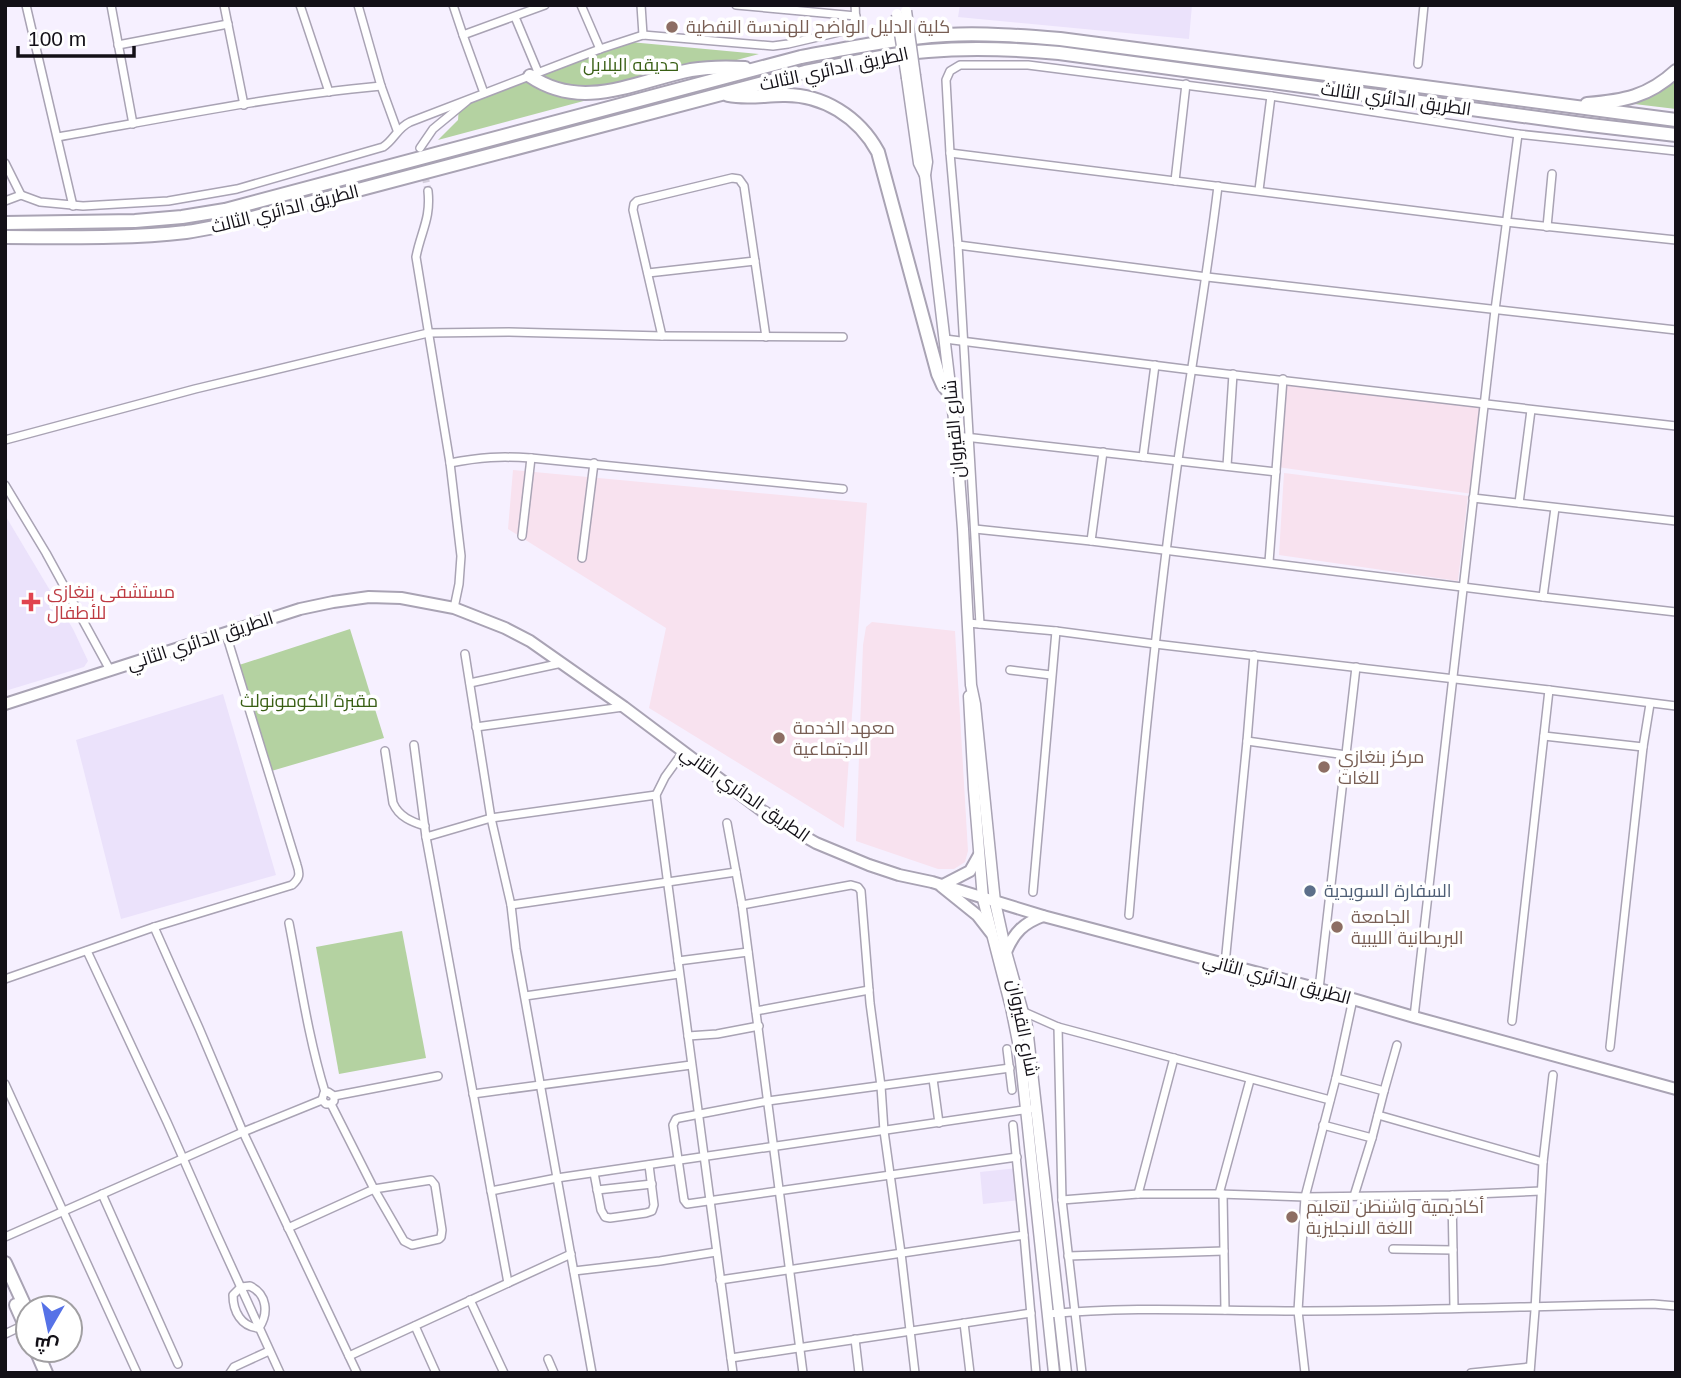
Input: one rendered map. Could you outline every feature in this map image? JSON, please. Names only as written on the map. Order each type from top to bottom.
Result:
[{"type":"highway","name":"الطريق الدائري الثالث","points":[[5,223],[135,221],[225,210],[801,57],[885,41],[946,35],[1028,36],[1086,42],[1676,120]]},
{"type":"highway","name":"الطريق الدائري الثالث","points":[[5,237],[138,236],[185,232],[229,224],[805,72],[888,55],[967,48],[1025,50],[1100,59],[1676,135]]},
{"type":"highway","points":[[534,74],[546,85],[559,90],[592,93],[691,70],[756,69]]},
{"type":"highway","points":[[1569,106],[1620,100],[1642,94],[1676,71]]},
{"type":"highway","points":[[720,94],[752,98],[787,95],[808,97],[843,112],[869,136],[882,164],[938,374],[952,396]]},
{"type":"highway","points":[[5,1263],[16,1294]]},
{"type":"highway","points":[[5,1283],[14,1299]]},
{"type":"main road","name":"شارع القيروان","points":[[901,9],[927,162],[925,175],[956,436],[971,685],[969,709],[983,899],[1015,1024],[1032,1109],[1066,1373]]},
{"type":"main road","name":"الطريق الدائري الثاني","points":[[5,704],[300,609],[369,597],[401,598],[454,608],[530,641],[624,707],[761,810],[816,843],[869,865],[1043,916],[1319,989],[1676,1089]]},
{"type":"main road","name":"شارع القيروان","points":[[971,685],[995,902],[1024,1013],[1054,1373]]},
{"type":"main road","points":[[979,855],[970,871],[941,886],[977,915],[991,933]]},
{"type":"main road","points":[[1006,952],[1019,928],[1043,916]]},
{"type":"street","points":[[26,5],[73,206]]},
{"type":"street","points":[[111,5],[133,124]]},
{"type":"street","points":[[224,5],[244,105]]},
{"type":"street","points":[[300,5],[330,92]]},
{"type":"street","points":[[358,5],[381,86],[397,130]]},
{"type":"street","points":[[453,5],[484,93]]},
{"type":"street","points":[[463,35],[545,5]]},
{"type":"street","points":[[581,5],[600,49]]},
{"type":"street","points":[[641,5],[643,35]]},
{"type":"street","points":[[736,5],[856,16]]},
{"type":"street","points":[[5,201],[21,195],[40,202],[73,206],[168,201],[237,189],[379,148],[388,143],[405,124],[643,35],[772,46],[788,44],[848,30],[854,24],[855,5]]},
{"type":"street","points":[[1418,64],[1424,5]]},
{"type":"street","points":[[515,17],[534,74]]},
{"type":"street","points":[[118,45],[228,24]]},
{"type":"street","points":[[980,624],[946,80],[950,71],[960,65],[1028,65],[1270,96],[1518,134],[1676,151]]},
{"type":"street","points":[[1175,181],[1186,85]]},
{"type":"street","points":[[58,137],[244,105],[381,86]]},
{"type":"street","points":[[1259,190],[1270,96]]},
{"type":"street","points":[[420,148],[433,129],[470,98]]},
{"type":"street","points":[[1413,1017],[1518,134]]},
{"type":"street","points":[[950,153],[1547,227],[1676,240]]},
{"type":"street","points":[[5,163],[21,195]]},
{"type":"street","points":[[1547,227],[1552,174]]},
{"type":"street","points":[[662,336],[633,210],[634,204],[637,201],[732,178],[739,179],[744,186],[766,337]]},
{"type":"street","points":[[1129,915],[1155,645],[1178,461],[1207,277],[1218,186]]},
{"type":"street","points":[[428,191],[428,216],[416,257],[450,463],[461,556],[454,608]]},
{"type":"street","points":[[958,245],[1207,277],[1676,330]]},
{"type":"street","points":[[648,273],[755,261]]},
{"type":"street","points":[[5,440],[195,389],[428,333],[843,337]]},
{"type":"street","points":[[945,338],[1192,370],[1676,426]]},
{"type":"street","points":[[1143,457],[1155,365]]},
{"type":"street","points":[[1227,466],[1233,374]]},
{"type":"street","points":[[1269,562],[1283,379]]},
{"type":"street","points":[[1519,503],[1531,410]]},
{"type":"street","points":[[956,436],[1276,472]]},
{"type":"street","points":[[1091,541],[1103,452]]},
{"type":"street","points":[[450,463],[496,456],[531,458],[843,489]]},
{"type":"street","points":[[522,536],[531,458]]},
{"type":"street","points":[[582,558],[594,463]]},
{"type":"street","points":[[5,485],[110,670]]},
{"type":"street","points":[[1473,498],[1676,521]]},
{"type":"street","points":[[1543,597],[1555,508]]},
{"type":"street","points":[[975,529],[1676,612]]},
{"type":"street","points":[[968,623],[1056,631],[1676,706]]},
{"type":"street","points":[[1033,892],[1056,631]]},
{"type":"street","points":[[5,979],[154,927],[292,885],[298,880],[300,874],[226,634]]},
{"type":"street","points":[[465,654],[491,818],[511,905],[516,949],[592,1373]]},
{"type":"street","points":[[1225,964],[1254,655]]},
{"type":"street","points":[[470,683],[562,663]]},
{"type":"street","points":[[1319,989],[1356,667]]},
{"type":"street","points":[[1010,670],[1051,675]]},
{"type":"street","points":[[1512,1021],[1549,690]]},
{"type":"street","points":[[1610,1047],[1650,704]]},
{"type":"street","points":[[476,727],[624,707]]},
{"type":"street","points":[[1545,736],[1643,747]]},
{"type":"street","points":[[1247,741],[1346,755]]},
{"type":"street","points":[[414,745],[426,837],[508,1283]]},
{"type":"street","points":[[385,751],[395,808],[411,822],[425,826]]},
{"type":"street","points":[[683,752],[665,776],[656,795],[733,1373]]},
{"type":"street","points":[[426,837],[491,818],[656,795]]},
{"type":"street","points":[[727,823],[743,905],[803,1373]]},
{"type":"street","points":[[511,905],[736,872]]},
{"type":"street","points":[[743,905],[851,885],[861,891],[884,1131],[915,1373]]},
{"type":"street","points":[[289,922],[326,1104],[333,1100],[439,1076]]},
{"type":"street","points":[[154,927],[243,1132],[357,1373]]},
{"type":"street","points":[[87,951],[280,1373]]},
{"type":"street","points":[[678,961],[748,952]]},
{"type":"street","points":[[525,996],[679,974]]},
{"type":"street","points":[[756,1011],[869,990]]},
{"type":"street","points":[[1305,1373],[1298,1311],[1304,1197],[1336,1077],[1353,999]]},
{"type":"street","points":[[1024,1013],[1058,1027],[1330,1100]]},
{"type":"street","points":[[688,1036],[718,1034],[759,1026]]},
{"type":"street","points":[[1058,1027],[1062,1200],[1082,1373]]},
{"type":"street","points":[[1353,1196],[1398,1045]]},
{"type":"street","points":[[1007,1049],[1012,1090]]},
{"type":"street","points":[[1138,1194],[1174,1058]]},
{"type":"street","points":[[473,1094],[691,1065]]},
{"type":"street","points":[[1010,1068],[768,1101],[674,1121],[685,1202],[690,1204],[1017,1157]]},
{"type":"street","points":[[1471,1373],[1530,1370],[1543,1162],[1553,1075]]},
{"type":"street","points":[[1336,1077],[1384,1091]]},
{"type":"street","points":[[933,1079],[939,1123]]},
{"type":"street","points":[[1225,1310],[1221,1194],[1250,1080]]},
{"type":"street","points":[[5,1084],[137,1373]]},
{"type":"street","points":[[5,1237],[324,1096]]},
{"type":"street","points":[[288,1228],[374,1189],[428,1180],[433,1181],[441,1237],[412,1245],[406,1243],[374,1189],[333,1100]]},
{"type":"street","points":[[491,1191],[556,1178],[1032,1109]]},
{"type":"street","points":[[1378,1115],[1543,1162]]},
{"type":"street","points":[[1013,1125],[1036,1373]]},
{"type":"street","points":[[1323,1125],[1372,1138]]},
{"type":"street","points":[[594,1173],[602,1214],[605,1217],[646,1213],[652,1210],[654,1205],[649,1165]]},
{"type":"street","points":[[597,1190],[652,1184]]},
{"type":"street","points":[[1062,1200],[1138,1194],[1304,1197],[1541,1191]]},
{"type":"street","points":[[102,1194],[178,1364]]},
{"type":"street","points":[[1452,1195],[1454,1308]]},
{"type":"street","points":[[720,1280],[1024,1235]]},
{"type":"street","points":[[1393,1249],[1453,1250]]},
{"type":"street","points":[[1068,1256],[1224,1251]]},
{"type":"street","points":[[574,1271],[716,1252]]},
{"type":"street","points":[[349,1356],[570,1254]]},
{"type":"street","points":[[241,1287],[254,1288],[262,1298],[266,1313],[258,1328],[246,1325],[238,1313],[233,1297],[241,1287]]},
{"type":"street","points":[[470,1300],[504,1373]]},
{"type":"street","points":[[1048,1314],[1653,1304],[1676,1306]]},
{"type":"street","points":[[731,1358],[1031,1313]]},
{"type":"street","points":[[964,1323],[970,1373]]},
{"type":"street","points":[[415,1326],[436,1373]]},
{"type":"street","points":[[855,1339],[859,1373]]},
{"type":"street","points":[[230,1373],[234,1367],[270,1351]]},
{"type":"street","points":[[548,1359],[554,1373]]},
{"type":"shaded area","points":[[960,5],[1192,5],[1189,39],[958,17]]},
{"type":"shaded area","points":[[1283,380],[1484,405],[1473,494],[1277,467]]},
{"type":"shaded area","points":[[513,470],[867,503],[844,828],[649,708],[666,628],[508,529]]},
{"type":"shaded area","points":[[1284,473],[1468,496],[1458,581],[1279,555]]},
{"type":"shaded area","name":"مستشفى بنغازي للأطفال","points":[[5,515],[73,629],[88,661],[84,667],[5,691]]},
{"type":"shaded area","points":[[872,622],[955,631],[968,851],[965,862],[954,869],[938,869],[856,841],[863,645],[866,627]]},
{"type":"shaded area","points":[[223,694],[276,875],[121,919],[76,740]]},
{"type":"shaded area","points":[[1018,1168],[1021,1200],[983,1204],[980,1172]]},
{"type":"green space","name":"حديقه البلابل","points":[[630,42],[759,54],[438,140],[458,120],[459,107]]},
{"type":"green space","points":[[1676,76],[1676,109],[1626,103]]},
{"type":"green space","name":"مقبرة الكومونولث","points":[[350,629],[384,738],[268,772],[236,666]]},
{"type":"green space","points":[[402,931],[426,1058],[339,1074],[316,947]]},
{"type":"tunnel","points":[[421,155],[428,191]]},
{"type":"place","name":"كلية الدليل الواضح للهندسة النفطية","points":[[672,27]]},
{"type":"place","name":"مستشفى بنغازي للأطفال","points":[[31,602]]},
{"type":"place","name":"معهد الخدمة الاجتماعية","points":[[779,738]]},
{"type":"place","name":"مركز بنغازي للغات","points":[[1324,767]]},
{"type":"place","name":"السفارة السويدية","points":[[1310,891]]},
{"type":"place","name":"الجامعة البريطانية الليبية","points":[[1337,927]]},
{"type":"place","name":"أكاديمية واشنطن لتعليم اللغة الانجليزية","points":[[1292,1217]]}]
